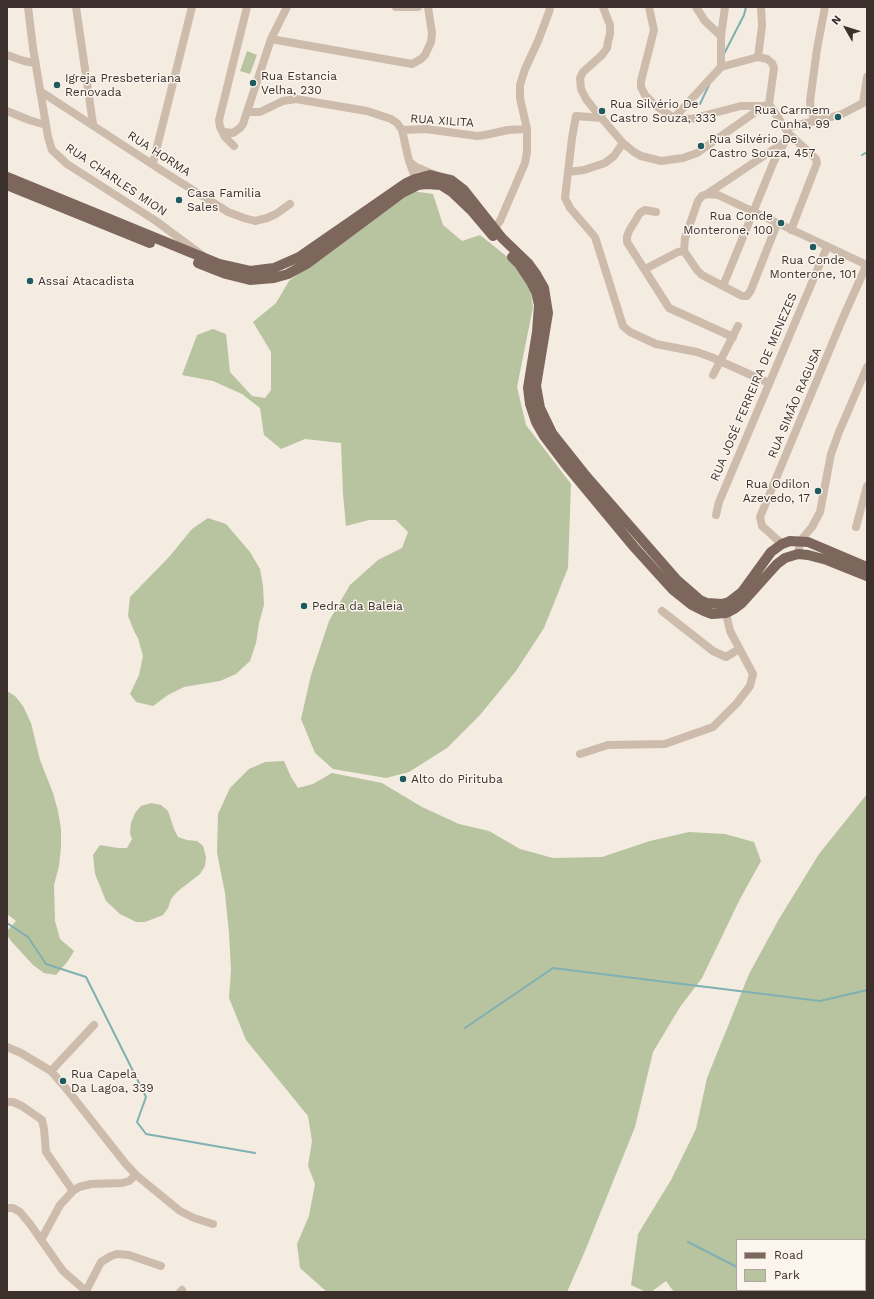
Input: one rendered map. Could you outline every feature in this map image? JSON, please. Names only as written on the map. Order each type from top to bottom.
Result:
[{"type":"main road","points":[[7,185],[226,274],[250,280],[261,280],[288,274],[308,263],[417,182],[430,175],[440,176],[451,180],[464,190],[492,231],[532,282],[536,292],[539,305],[539,317],[528,388],[530,404],[536,422],[566,465],[619,529],[672,588],[692,606],[712,614],[726,613],[742,603],[766,576],[782,555],[782,544]]},
{"type":"main road","points":[[7,177],[186,246],[207,259],[225,266],[250,271],[274,268],[299,257],[406,183],[417,182],[440,185],[452,192],[480,231],[487,235],[492,231]]},
{"type":"main road","points":[[492,231],[536,274],[544,288],[548,313],[536,386],[538,401],[543,417],[552,433],[565,451],[669,572],[700,600],[707,603],[722,604],[729,602],[742,592],[766,558],[777,547],[790,541],[816,544],[867,567]]},
{"type":"main road","points":[[766,576],[785,558],[798,554],[827,560],[867,576]]},
{"type":"street","name":"RUA CHARLES MION","points":[[28,7],[35,63],[52,150],[61,160],[156,221],[186,246]]},
{"type":"street","points":[[76,7],[93,124]]},
{"type":"street","points":[[153,163],[192,7]]},
{"type":"street","points":[[234,146],[227,140],[219,124],[247,7]]},
{"type":"street","points":[[224,132],[229,133],[237,131],[243,124],[272,39],[288,7]]},
{"type":"street","points":[[396,7],[418,7]]},
{"type":"street","points":[[272,39],[407,64],[416,62],[424,55],[431,42],[432,33],[428,7]]},
{"type":"street","points":[[492,231],[500,221],[525,163],[527,152],[527,129],[520,98],[520,85],[550,7]]},
{"type":"street","points":[[603,7],[610,25],[607,48],[602,55],[583,72],[580,78],[581,89],[586,99],[623,143],[641,156],[661,161],[683,158],[697,153],[767,105],[774,68],[772,63],[768,59],[758,57],[721,67],[674,118]]},
{"type":"street","points":[[649,7],[654,30],[640,81],[641,88],[645,95],[656,106],[674,118],[690,119],[741,106],[767,105]]},
{"type":"street","points":[[696,7],[705,21],[720,36]]},
{"type":"street","points":[[721,67],[720,36],[725,7]]},
{"type":"street","points":[[758,57],[762,26],[761,7]]},
{"type":"street","points":[[815,121],[811,111],[810,101],[817,49],[825,7]]},
{"type":"street","points":[[7,55],[35,63]]},
{"type":"street","points":[[787,131],[815,121],[842,114],[865,102],[867,77]]},
{"type":"street","name":"RUA HORMA","points":[[40,91],[228,212],[255,221],[276,214],[290,204]]},
{"type":"street","points":[[248,112],[260,112],[283,101],[296,99],[373,113],[391,119],[402,129],[409,162],[417,182]]},
{"type":"street","points":[[767,105],[787,131],[811,154],[817,163],[791,230]]},
{"type":"street","points":[[7,112],[46,125]]},
{"type":"street","points":[[602,118],[576,116],[565,198],[570,208],[595,237],[625,329],[656,344],[697,352],[720,360],[769,383]]},
{"type":"street","name":"RUA XILITA","points":[[402,129],[426,129],[477,136],[508,130],[527,129]]},
{"type":"street","points":[[723,286],[787,131]]},
{"type":"street","points":[[568,172],[584,170],[605,163],[614,156],[623,143]]},
{"type":"street","points":[[777,224],[751,290],[747,296],[736,294],[702,275],[684,251],[684,238],[698,201],[702,196],[783,143]]},
{"type":"street","points":[[409,162],[416,167],[440,176]]},
{"type":"street","points":[[707,194],[718,196],[867,264]]},
{"type":"street","points":[[656,212],[645,210],[642,211],[633,223],[627,237],[627,242],[669,308],[733,337]]},
{"type":"street","name":"RUA JOSÉ FERREIRA DE MENEZES","points":[[716,515],[719,502],[827,247]]},
{"type":"street","points":[[645,269],[678,252],[684,251]]},
{"type":"street","name":"RUA SIMÃO RAGUSA","points":[[782,544],[762,526],[760,517],[842,320],[867,264]]},
{"type":"street","points":[[713,376],[738,326]]},
{"type":"street","points":[[798,554],[800,541],[812,527],[820,512],[831,454],[867,367]]},
{"type":"street","points":[[856,527],[867,486]]},
{"type":"street","points":[[662,611],[713,651],[726,657],[739,649]]},
{"type":"street","points":[[580,754],[608,746],[665,744],[713,727],[737,703],[750,686],[753,674],[730,631],[726,613]]},
{"type":"street","points":[[51,1071],[94,1025]]},
{"type":"street","points":[[9,1050],[51,1071],[136,1175],[180,1211],[194,1218],[213,1224]]},
{"type":"street","points":[[7,1102],[13,1102],[22,1106],[42,1120],[46,1152],[52,1163],[73,1190]]},
{"type":"street","points":[[41,1240],[60,1205],[73,1190],[91,1184],[122,1183],[129,1181],[136,1175]]},
{"type":"street","points":[[7,1208],[13,1208],[20,1212],[64,1271],[86,1292],[101,1262],[111,1256],[117,1254],[129,1255],[161,1266]]},
{"type":"green space","points":[[247,51],[257,55],[250,74],[240,71]]},
{"type":"green space","points":[[412,191],[433,194],[443,225],[462,241],[480,235],[510,259],[530,288],[533,307],[517,387],[526,425],[571,484],[568,568],[544,628],[516,671],[480,715],[447,748],[409,772],[386,778],[333,769],[315,753],[301,719],[311,675],[329,621],[350,585],[378,560],[402,548],[408,532],[396,520],[369,520],[346,526],[341,443],[305,439],[281,449],[264,435],[260,408],[242,394],[213,381],[182,375],[197,335],[213,329],[226,334],[230,372],[252,396],[265,398],[271,390],[271,352],[253,322],[276,303],[289,281]]},
{"type":"green space","points":[[208,518],[226,524],[250,552],[260,569],[264,605],[256,643],[250,661],[236,674],[220,681],[184,687],[168,695],[153,706],[136,702],[130,694],[139,675],[143,656],[138,638],[128,616],[130,597],[169,557],[192,529]]},
{"type":"green space","points":[[7,691],[15,696],[23,706],[31,723],[40,760],[53,793],[58,811],[61,829],[61,847],[59,866],[54,885],[55,921],[60,939],[74,951],[56,975],[44,973],[33,965],[7,935],[7,931],[16,921],[7,914]]},
{"type":"green space","points":[[284,761],[298,788],[313,784],[332,773],[382,783],[422,807],[459,824],[489,831],[520,849],[553,858],[602,857],[650,841],[689,832],[725,834],[754,842],[761,861],[740,899],[702,978],[680,1007],[653,1052],[635,1127],[567,1292],[327,1292],[300,1268],[297,1244],[309,1216],[315,1184],[308,1166],[312,1141],[308,1116],[246,1040],[229,998],[231,970],[229,933],[225,893],[217,853],[218,814],[230,788],[249,769],[265,762]]},
{"type":"green space","points":[[867,794],[867,1292],[674,1292],[666,1281],[651,1292],[646,1292],[631,1285],[638,1234],[671,1180],[696,1129],[707,1078],[749,974],[779,919],[819,854]]},
{"type":"green space","points":[[151,803],[161,805],[168,811],[178,837],[197,841],[203,846],[206,857],[205,866],[200,874],[178,891],[171,899],[168,908],[163,915],[145,922],[136,922],[120,914],[106,901],[95,874],[93,855],[100,845],[127,848],[132,839],[130,834],[131,823],[135,813],[141,806]]},
{"type":"waterway","points":[[724,54],[744,15],[746,7]]},
{"type":"waterway","points":[[700,104],[709,85]]},
{"type":"waterway","points":[[862,155],[867,152]]},
{"type":"waterway","points":[[7,923],[28,937],[46,964],[86,977],[146,1097],[137,1122],[146,1134],[255,1153]]},
{"type":"waterway","points":[[465,1028],[553,968],[820,1001],[867,990]]},
{"type":"waterway","points":[[688,1242],[736,1266]]},
{"type":"place","name":"Rua Estancia Velha, 230","points":[[253,83]]},
{"type":"place","name":"Igreja Presbeteriana Renovada","points":[[57,85]]},
{"type":"place","name":"Rua Silvério De Castro Souza, 333","points":[[602,111]]},
{"type":"place","name":"Rua Carmem Cunha, 99","points":[[838,117]]},
{"type":"place","name":"Rua Silvério De Castro Souza, 457","points":[[701,146]]},
{"type":"place","name":"Casa Familia Sales","points":[[179,200]]},
{"type":"place","name":"Rua Conde Monterone, 100","points":[[781,223]]},
{"type":"place","name":"Rua Conde Monterone, 101","points":[[813,247]]},
{"type":"place","name":"Assaí Atacadista","points":[[30,281]]},
{"type":"place","name":"Rua Odilon Azevedo, 17","points":[[818,491]]},
{"type":"place","name":"Pedra da Baleia","points":[[304,606]]},
{"type":"place","name":"Alto do Pirituba","points":[[403,779]]},
{"type":"place","name":"Rua Capela Da Lagoa, 339","points":[[63,1081]]}]
